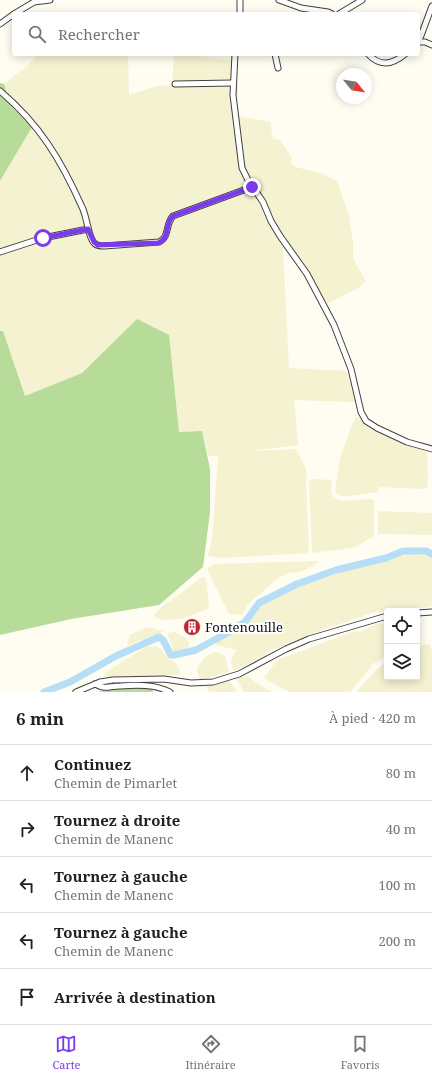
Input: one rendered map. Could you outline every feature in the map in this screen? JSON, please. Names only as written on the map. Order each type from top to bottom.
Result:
[{"type":"street","points":[[17,12],[34,2],[50,0]]},
{"type":"street","points":[[240,0],[240,12]]},
{"type":"street","points":[[279,0],[301,8],[324,12]]},
{"type":"street","points":[[339,12],[362,0]]},
{"type":"street","points":[[420,39],[432,6]]},
{"type":"street","points":[[0,24],[12,15]]},
{"type":"street","points":[[420,42],[425,42],[432,45]]},
{"type":"street","points":[[235,56],[235,108],[241,164],[245,177],[263,202],[271,221],[280,236],[307,274],[334,325],[351,369],[361,412],[366,420],[376,428],[407,442],[432,449]]},
{"type":"street","points":[[275,56],[278,68]]},
{"type":"street","points":[[370,56],[377,62],[385,63],[402,56]]},
{"type":"street","points":[[175,84],[234,84]]},
{"type":"street","points":[[0,91],[25,114],[50,145],[83,208],[88,229],[94,242],[98,245],[159,242],[166,237],[169,222],[173,216],[252,187]]},
{"type":"street","points":[[0,252],[43,238],[88,229]]},
{"type":"street","points":[[420,613],[432,612]]},
{"type":"street","points":[[76,692],[95,684],[113,680],[164,679],[191,683],[213,682],[239,674],[286,649],[309,639],[384,617]]},
{"type":"street","points":[[95,684],[106,688],[119,686],[149,686],[162,688],[170,692]]},
{"type":"shaded area","points":[[37,56],[128,56],[129,95],[157,86],[172,85],[174,56],[194,56],[233,60],[238,87],[237,116],[270,122],[273,139],[280,140],[292,158],[291,164],[295,167],[321,173],[337,181],[349,216],[353,243],[353,259],[366,281],[358,288],[325,305],[283,247],[289,368],[347,371],[355,402],[294,400],[298,445],[253,451],[296,449],[306,469],[307,477],[309,550],[307,553],[222,558],[208,556],[212,539],[218,456],[208,456],[202,431],[179,432],[169,335],[137,319],[82,373],[25,396],[3,331],[0,331],[0,181],[32,127],[11,106],[4,84]]},
{"type":"shaded area","points":[[356,417],[359,417],[367,428],[427,452],[427,487],[424,489],[379,487],[378,492],[349,496],[341,496],[335,492],[340,458]]},
{"type":"shaded area","points":[[311,479],[332,480],[331,491],[333,496],[341,501],[372,499],[374,501],[374,536],[351,548],[312,553],[309,483]]},
{"type":"shaded area","points":[[378,511],[432,513],[432,535],[378,534]]},
{"type":"shaded area","points":[[420,553],[432,557],[432,605],[430,607],[384,608],[384,611],[375,612],[328,628],[272,650],[253,662],[233,671],[231,661],[237,650],[216,645],[216,642],[248,622],[261,605],[288,589],[336,571],[398,555]]},
{"type":"shaded area","points":[[319,561],[309,568],[299,572],[289,573],[277,579],[247,605],[243,615],[229,614],[208,571],[208,568],[214,564]]},
{"type":"shaded area","points":[[202,577],[205,577],[206,579],[209,607],[181,619],[162,620],[154,616],[158,610]]},
{"type":"shaded area","points":[[384,623],[384,657],[373,664],[350,692],[289,692],[264,678],[277,660],[355,631],[360,632],[377,624]]},
{"type":"shaded area","points":[[147,627],[163,631],[127,646],[130,635]]},
{"type":"shaded area","points":[[175,632],[186,638],[189,642],[189,648],[174,652],[167,633]]},
{"type":"shaded area","points":[[430,644],[432,651],[432,692],[356,692],[377,669],[384,664],[384,680],[420,680],[420,646]]},
{"type":"shaded area","points":[[156,646],[161,649],[169,659],[175,662],[179,668],[180,674],[107,677],[104,675],[109,670],[146,647]]},
{"type":"shaded area","points":[[217,652],[225,656],[229,672],[200,680],[197,670],[199,665],[204,658],[211,653]]},
{"type":"shaded area","points":[[248,676],[272,692],[244,692],[236,678]]},
{"type":"shaded area","points":[[227,679],[237,692],[209,692],[206,686]]},
{"type":"green space","points":[[0,83],[4,84],[11,106],[32,127],[0,181]]},
{"type":"green space","points":[[137,319],[169,335],[179,432],[202,431],[210,469],[210,512],[203,567],[159,605],[71,619],[0,635],[0,331],[3,331],[25,396],[82,373]]},
{"type":"green space","points":[[150,679],[153,692],[98,692]]},
{"type":"waterway","points":[[44,692],[70,682],[116,656],[159,637],[163,640],[171,655],[196,650],[245,622],[259,603],[297,584],[336,570],[386,558],[403,551],[426,551],[432,554]]},
{"type":"place","name":"Fontenouille","points":[[192,627]]},
{"type":"route","points":[[43,238],[88,229],[95,244],[98,245],[158,243],[166,237],[170,218],[173,216],[252,187]]}]
